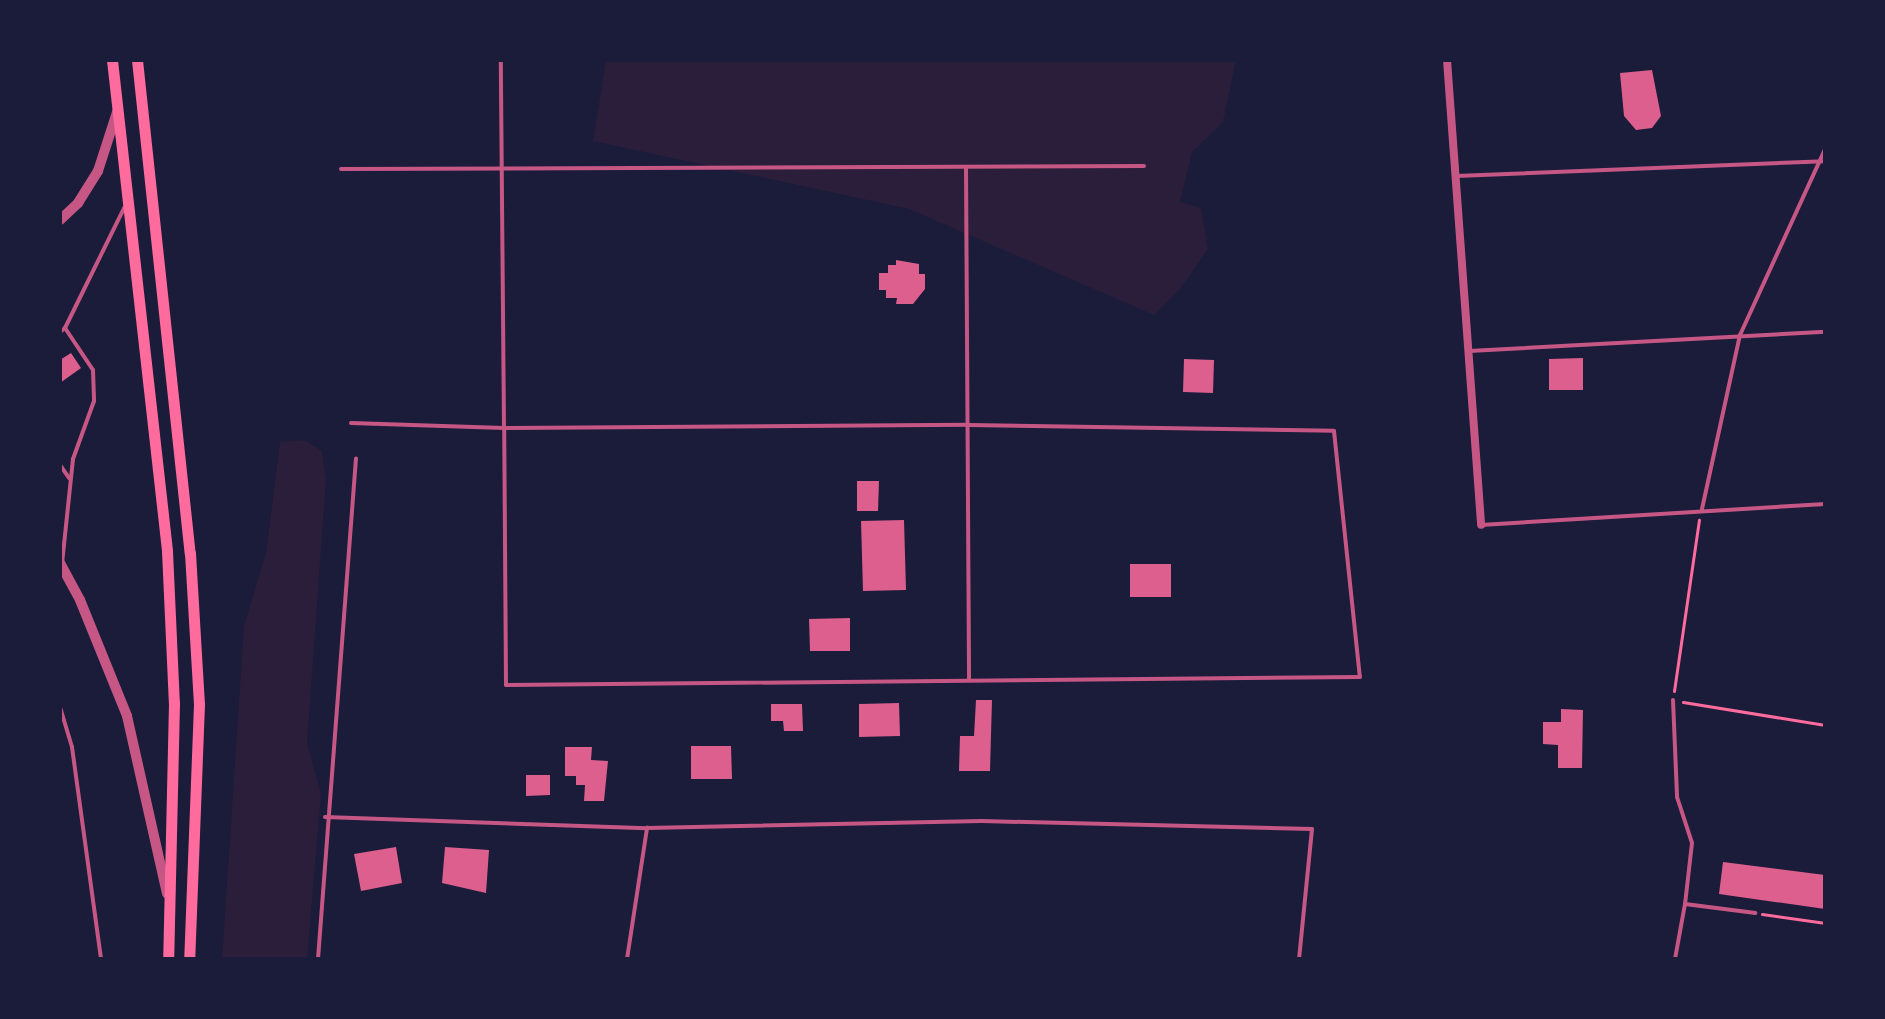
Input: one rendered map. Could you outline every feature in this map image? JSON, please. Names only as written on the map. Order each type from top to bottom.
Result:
[{"type":"main road","points":[[112,60],[167,551],[174,703],[168,959]]},
{"type":"main road","points":[[137,60],[190,553],[199,704],[188,906],[189,959]]},
{"type":"street","points":[[1447,60],[1481,525]]},
{"type":"street","points":[[60,220],[78,203],[98,171],[118,111]]},
{"type":"street","points":[[61,565],[127,716],[169,907]]},
{"type":"lane","points":[[351,423],[504,428],[968,425],[1334,431],[1360,677],[506,685],[504,428],[502,168],[501,60]]},
{"type":"lane","points":[[1702,509],[1740,335],[1825,149]]},
{"type":"lane","points":[[1456,176],[1825,161]]},
{"type":"lane","points":[[966,166],[969,680]]},
{"type":"lane","points":[[341,169],[1144,166]]},
{"type":"lane","points":[[61,565],[70,480],[94,401],[93,370],[62,330],[127,202]]},
{"type":"lane","points":[[1469,351],[1825,332]]},
{"type":"lane","points":[[318,959],[325,817],[356,458]]},
{"type":"lane","points":[[60,465],[70,480]]},
{"type":"lane","points":[[1481,525],[1702,509],[1825,504]]},
{"type":"lane","points":[[1673,700],[1677,797],[1692,843],[1675,959]]},
{"type":"lane","points":[[60,707],[72,747],[101,959]]},
{"type":"lane","points":[[325,817],[647,828],[982,821],[1312,829],[1299,959]]},
{"type":"lane","points":[[627,959],[647,828]]},
{"type":"lane","points":[[1685,904],[1755,913]]},
{"type":"path","points":[[1702,509],[1688,571],[1673,700],[1825,725]]},
{"type":"path","points":[[1755,913],[1825,923]]},
{"type":"shaded area","points":[[606,60],[1236,60],[1223,122],[1192,152],[1180,202],[1201,208],[1208,249],[1181,288],[1154,315],[909,209],[593,141]]},
{"type":"shaded area","points":[[304,440],[322,451],[326,479],[307,744],[321,794],[307,959],[222,959],[244,626],[266,553],[280,442]]},
{"type":"building","points":[[1652,70],[1661,116],[1652,128],[1636,130],[1624,116],[1620,73]]},
{"type":"building","points":[[896,260],[919,264],[919,274],[925,274],[925,289],[913,304],[896,304],[897,298],[886,298],[886,290],[879,290],[879,273],[888,273],[888,265],[896,265]]},
{"type":"building","points":[[71,353],[81,368],[60,383],[60,360]]},
{"type":"building","points":[[1583,358],[1583,390],[1549,390],[1549,359]]},
{"type":"building","points":[[1184,359],[1214,360],[1213,393],[1183,392]]},
{"type":"building","points":[[857,481],[879,481],[878,511],[857,511]]},
{"type":"building","points":[[904,520],[906,590],[863,591],[861,521]]},
{"type":"building","points":[[1130,564],[1171,564],[1171,597],[1130,597]]},
{"type":"building","points":[[850,618],[850,651],[810,651],[809,619]]},
{"type":"building","points":[[976,700],[992,700],[990,771],[959,771],[960,736],[974,736]]},
{"type":"building","points":[[899,703],[900,736],[859,737],[859,704]]},
{"type":"building","points":[[771,704],[802,704],[803,731],[784,731],[783,721],[771,721]]},
{"type":"building","points":[[1561,709],[1583,710],[1582,768],[1558,768],[1558,745],[1543,744],[1543,722],[1561,722]]},
{"type":"building","points":[[691,746],[731,746],[732,779],[691,779]]},
{"type":"building","points":[[565,747],[592,747],[591,760],[608,761],[604,801],[584,801],[585,785],[576,785],[576,776],[565,776]]},
{"type":"building","points":[[526,775],[550,775],[550,795],[526,796]]},
{"type":"building","points":[[396,847],[402,883],[361,891],[354,854]]},
{"type":"building","points":[[445,847],[489,850],[486,893],[442,883]]},
{"type":"building","points":[[1723,862],[1825,875],[1825,909],[1719,894]]}]
